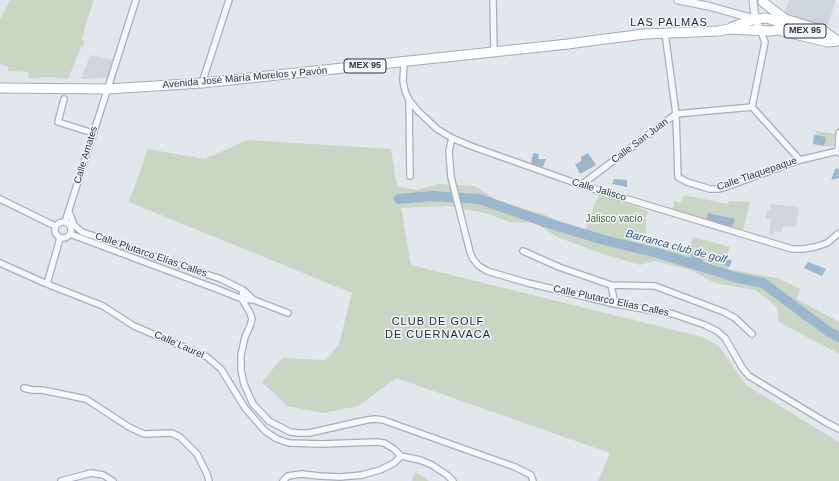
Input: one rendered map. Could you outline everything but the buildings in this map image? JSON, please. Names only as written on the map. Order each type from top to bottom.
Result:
[{"type":"main road","points":[[762,1],[785,19],[824,31],[838,41]]},
{"type":"main road","name":"MEX 95","points":[[728,29],[755,19],[767,18],[838,41]]},
{"type":"main road","name":"Avenida José María Morelos y Pavón","points":[[0,88],[108,89],[202,83],[568,44],[646,34],[719,31],[728,29]]},
{"type":"main road","name":"MEX 95","points":[[728,29],[778,30],[828,42],[838,41]]},
{"type":"street","name":"Calle Amates","points":[[65,222],[136,0]]},
{"type":"street","points":[[202,83],[229,0]]},
{"type":"street","points":[[493,0],[494,52]]},
{"type":"street","points":[[678,0],[706,3],[755,19]]},
{"type":"street","points":[[753,0],[755,19],[765,42],[752,107],[800,160]]},
{"type":"street","points":[[762,1],[767,18]]},
{"type":"street","points":[[666,33],[676,114]]},
{"type":"street","name":"Calle Jalisco","points":[[404,62],[403,82],[405,92],[409,100],[437,129],[468,145],[581,185],[792,249],[815,247],[827,243],[839,233]]},
{"type":"street","points":[[64,98],[58,122],[93,134]]},
{"type":"street","points":[[409,100],[410,176]]},
{"type":"street","name":"Calle San Juan","points":[[581,185],[676,114],[752,107]]},
{"type":"street","name":"Calle Tlaquepaque","points":[[676,114],[678,177],[687,182],[710,189],[726,187],[800,160],[838,152]]},
{"type":"street","points":[[838,152],[839,133]]},
{"type":"street","name":"Calle Plutarco Elías Calles","points":[[452,138],[449,151],[451,177],[470,252],[473,260],[478,266],[487,271],[528,283],[615,304],[673,314],[704,325],[717,331],[725,338],[743,369],[749,376],[826,423],[839,429]]},
{"type":"street","points":[[0,199],[55,226]]},
{"type":"street","name":"Calle Plutarco Elías Calles","points":[[69,212],[74,225],[82,232],[221,279],[243,290],[254,300]]},
{"type":"street","points":[[61,221],[65,222],[70,227],[70,234],[66,238],[60,238],[54,231],[55,226],[61,221]]},
{"type":"street","name":"Calle Plutarco Elías Calles","points":[[70,234],[242,299],[254,300],[288,313]]},
{"type":"street","points":[[47,284],[60,238]]},
{"type":"street","points":[[523,251],[559,267],[612,285],[656,286],[724,312],[735,318],[752,334]]},
{"type":"street","name":"Calle Laurel","points":[[0,262],[47,284],[103,306],[134,326],[207,357],[221,369],[246,408],[265,431],[277,439],[289,443],[384,443],[402,456],[420,460],[432,465],[453,481]]},
{"type":"street","points":[[612,285],[615,304]]},
{"type":"street","points":[[243,290],[242,299],[252,319],[245,337],[241,355],[244,384],[253,404],[269,421],[290,432],[309,433],[367,420],[383,420],[515,467],[531,475],[533,481]]},
{"type":"street","points":[[24,388],[86,398],[144,434],[172,433],[180,437],[197,454],[209,481]]},
{"type":"street","points":[[283,481],[288,476],[301,474],[340,477],[362,475],[380,470],[394,463],[402,456]]},
{"type":"street","points":[[61,481],[91,473],[103,475],[113,481]]},
{"type":"shaded area","points":[[789,0],[836,0],[827,27],[784,15]]},
{"type":"shaded area","points":[[90,55],[114,60],[108,78],[81,79]]},
{"type":"shaded area","points":[[771,204],[799,207],[796,227],[783,226],[782,232],[774,231],[774,235],[769,234],[771,219],[765,218],[767,210],[771,211]]},
{"type":"green space","points":[[10,0],[94,0],[85,27],[82,40],[84,41],[83,47],[81,47],[68,79],[48,77],[29,79],[28,72],[8,71],[8,67],[0,64],[0,20]]},
{"type":"green space","points":[[816,131],[835,134],[833,147],[814,144]]},
{"type":"green space","name":"Jalisco vacío","points":[[248,140],[391,149],[397,186],[416,190],[439,184],[474,186],[507,206],[543,214],[582,233],[585,231],[600,194],[648,211],[646,217],[646,240],[688,254],[693,237],[730,247],[727,256],[730,260],[728,269],[777,278],[800,289],[797,299],[839,322],[839,354],[779,322],[777,307],[755,290],[715,283],[690,270],[655,261],[640,265],[603,254],[557,237],[535,223],[510,222],[489,214],[449,206],[401,208],[411,265],[702,337],[719,346],[746,385],[839,442],[839,481],[598,481],[610,453],[396,378],[358,406],[323,413],[287,406],[262,382],[282,358],[326,360],[339,344],[352,293],[129,202],[148,149],[204,159]]},
{"type":"green space","points":[[684,195],[727,204],[730,201],[750,202],[743,230],[671,212],[675,201],[681,203]]},
{"type":"green space","points":[[415,472],[429,481],[412,481]]},
{"type":"water","points":[[814,135],[826,137],[824,146],[813,144]]},
{"type":"water","points":[[533,153],[539,154],[538,159],[546,159],[543,167],[531,164]]},
{"type":"water","points":[[588,153],[596,165],[580,174],[575,164],[581,161],[581,157]]},
{"type":"water","points":[[839,168],[839,178],[831,180],[835,169]]},
{"type":"water","points":[[614,179],[627,180],[627,187],[612,184]]},
{"type":"water","points":[[708,213],[735,219],[732,227],[706,220]]},
{"type":"water","points":[[692,253],[697,254],[696,257],[703,259],[702,266],[690,262]]},
{"type":"water","points":[[726,255],[726,258],[732,261],[729,267],[719,263],[722,257]]},
{"type":"water","points":[[808,262],[826,269],[822,276],[804,268]]},
{"type":"waterway","name":"Barranca club de golf","points":[[399,199],[432,196],[479,199],[551,224],[604,240],[657,253],[734,277],[763,283],[829,332],[839,337]]},
{"type":"district","name":"LAS PALMAS","points":[[669,23]]},
{"type":"district","name":"CLUB DE GOLF DE CUERNAVACA","points":[[438,328]]}]
